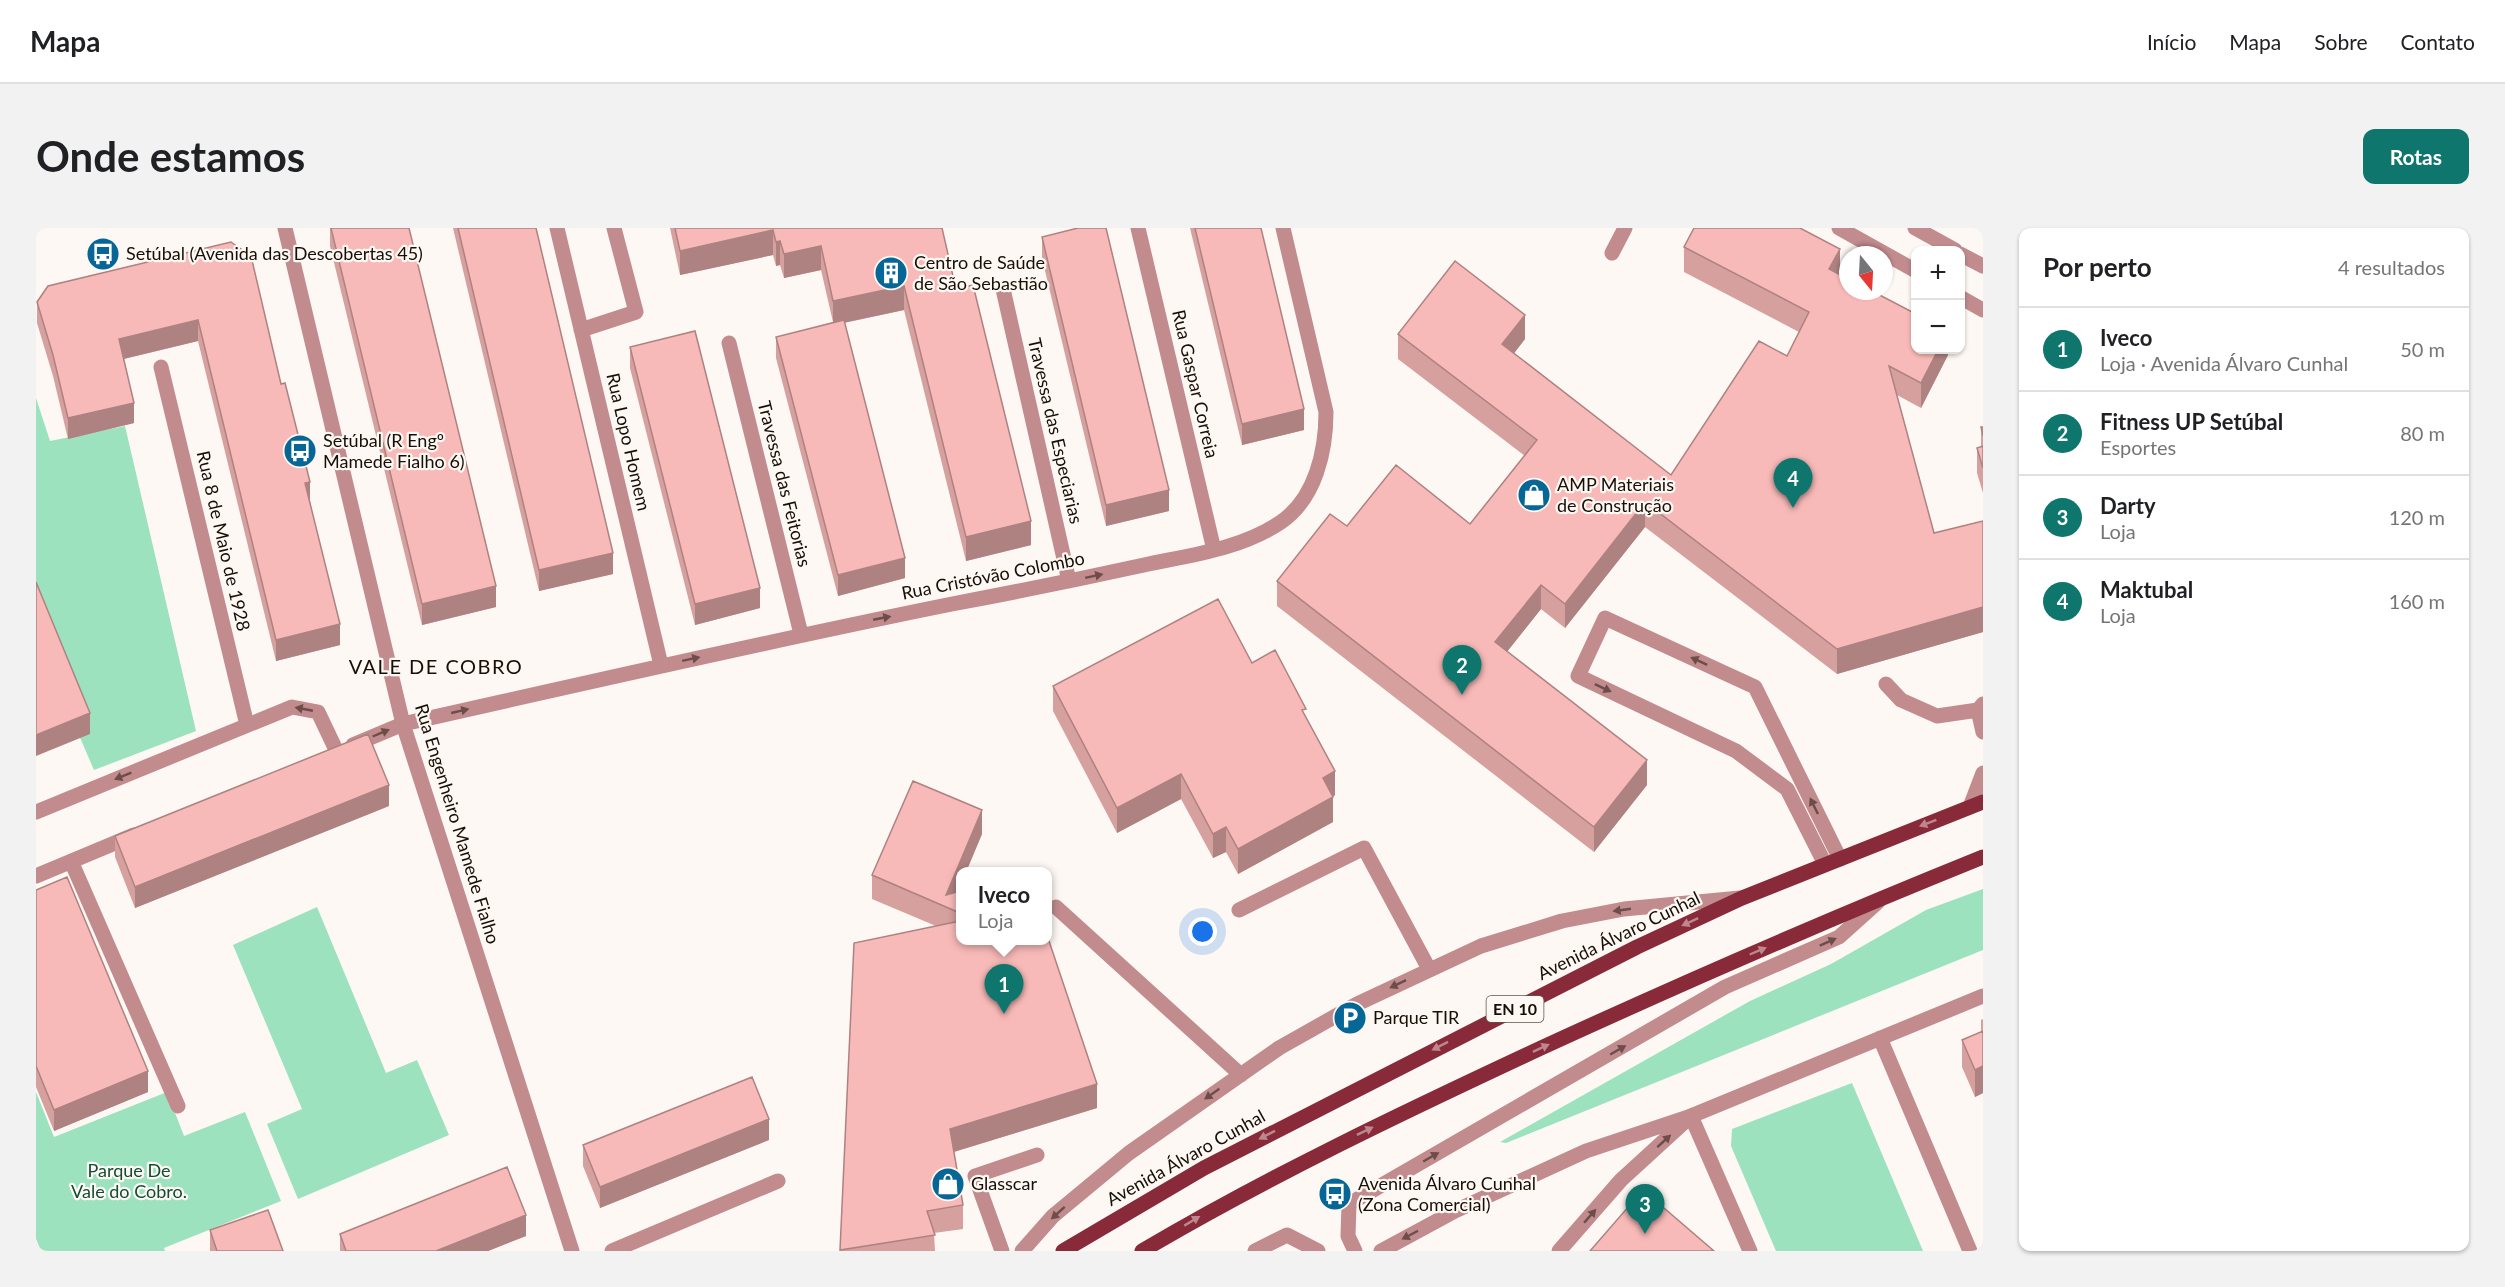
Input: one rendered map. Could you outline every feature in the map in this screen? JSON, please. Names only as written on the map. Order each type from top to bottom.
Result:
[{"type":"main road","name":"Avenida Álvaro Cunhal","points":[[1063,1251],[1215,1162],[1637,947],[1743,898],[1977,805]]},
{"type":"main road","name":"EN 10","points":[[1142,1251],[1202,1215],[1300,1163],[1451,1090],[1676,987],[1983,857]]},
{"type":"street","name":"Rua Engenheiro Mamede Fialho","points":[[285,228],[403,724],[572,1251]]},
{"type":"street","name":"Rua Lopo Homem","points":[[557,228],[661,666]]},
{"type":"street","points":[[581,330],[636,312],[614,228]]},
{"type":"street","name":"Rua Gaspar Correia","points":[[1138,228],[1214,550]]},
{"type":"street","name":"Rua Cristóvão Colombo","points":[[403,724],[801,634],[1214,550],[1262,533],[1284,520],[1304,496],[1320,466],[1326,438],[1326,412],[1283,228]]},
{"type":"street","points":[[1612,253],[1625,228]]},
{"type":"street","points":[[1839,228],[1911,269]]},
{"type":"street","points":[[1916,228],[1948,246]]},
{"type":"street","points":[[1965,257],[1983,266]]},
{"type":"street","name":"Travessa das Especiarias","points":[[1003,289],[1069,581]]},
{"type":"street","points":[[1965,300],[1983,310]]},
{"type":"street","name":"Travessa das Feitorias","points":[[729,343],[801,634]]},
{"type":"street","name":"Rua 8 de Maio de 1928","points":[[161,366],[247,725]]},
{"type":"street","points":[[1825,864],[1787,789],[1736,751],[1578,676],[1605,618],[1755,687],[1840,859]]},
{"type":"street","points":[[1886,684],[1901,700],[1937,716],[1981,707],[1983,732]]},
{"type":"street","points":[[36,812],[292,707],[318,712],[331,754],[403,724]]},
{"type":"street","points":[[1977,805],[1983,773]]},
{"type":"street","points":[[36,876],[148,829]]},
{"type":"street","points":[[1239,910],[1364,848],[1429,969]]},
{"type":"street","points":[[71,861],[178,1106]]},
{"type":"street","points":[[1022,1251],[1053,1216],[1129,1153],[1279,1048],[1357,1004],[1481,946],[1562,921],[1624,909],[1743,898]]},
{"type":"street","points":[[1355,1251],[1348,1236],[1349,1204],[1725,987],[1839,937],[1882,898]]},
{"type":"street","points":[[1056,907],[1241,1075]]},
{"type":"street","points":[[1380,1251],[1455,1211],[1586,1151],[1691,1116],[1983,996]]},
{"type":"street","points":[[1880,1038],[1970,1251]]},
{"type":"street","points":[[1559,1251],[1621,1180],[1691,1116]]},
{"type":"street","points":[[1691,1116],[1750,1251]]},
{"type":"street","points":[[1002,1251],[975,1176],[1036,1155]]},
{"type":"street","points":[[612,1251],[778,1182]]},
{"type":"street","points":[[1255,1251],[1287,1235],[1317,1251]]},
{"type":"green space","points":[[36,398],[50,441],[125,426],[196,731],[94,770],[36,636]]},
{"type":"green space","points":[[1983,889],[1983,950],[1506,1143],[1500,1142],[1750,1001],[1831,964],[1926,910]]},
{"type":"green space","points":[[317,907],[386,1073],[417,1060],[449,1135],[298,1199],[267,1124],[302,1109],[233,945]]},
{"type":"green space","points":[[1852,1083],[1923,1251],[1776,1251],[1731,1146],[1732,1129]]},
{"type":"green space","name":"Parque De Vale do Cobro.","points":[[36,1092],[54,1137],[167,1092],[184,1136],[245,1112],[281,1201],[164,1248],[165,1251],[41,1251],[36,1239]]},
{"type":"building","points":[[331,228],[409,228],[496,586],[422,604]]},
{"type":"building","points":[[458,228],[536,228],[613,553],[539,570]]},
{"type":"building","points":[[675,228],[942,228],[956,289],[973,285],[1031,521],[966,537],[904,286],[833,301],[821,246],[784,254],[780,241],[776,242],[773,230],[680,251]]},
{"type":"building","points":[[1078,228],[1106,228],[1169,490],[1106,505],[1042,237]]},
{"type":"building","points":[[1195,228],[1261,228],[1304,409],[1242,424]]},
{"type":"building","points":[[1694,228],[1800,228],[1839,248],[1829,269],[1839,274],[1839,300],[1889,300],[1911,311],[1911,354],[1936,354],[1921,383],[1889,366],[1934,533],[1983,521],[1983,607],[1837,649],[1645,502],[1565,604],[1541,585],[1495,642],[1647,760],[1594,827],[1277,581],[1330,514],[1347,526],[1396,465],[1470,524],[1537,440],[1398,334],[1455,261],[1525,315],[1502,344],[1671,475],[1759,341],[1787,356],[1809,312],[1684,247]]},
{"type":"building","points":[[231,242],[251,256],[281,384],[285,383],[310,482],[305,483],[340,624],[276,640],[198,320],[119,339],[134,403],[68,418],[37,302],[48,286]]},
{"type":"building","points":[[844,320],[905,558],[838,575],[776,337]]},
{"type":"building","points":[[695,331],[760,588],[695,604],[630,347]]},
{"type":"building","points":[[1983,446],[1983,468],[1977,448]]},
{"type":"building","points":[[36,582],[90,713],[36,735]]},
{"type":"building","points":[[1218,599],[1252,663],[1275,650],[1306,709],[1302,710],[1335,771],[1323,778],[1333,797],[1238,849],[1226,827],[1213,834],[1181,774],[1117,808],[1053,686]]},
{"type":"building","points":[[368,734],[389,785],[135,887],[115,836]]},
{"type":"building","points":[[913,781],[982,810],[946,895],[956,892],[956,911],[872,875]]},
{"type":"building","points":[[67,877],[148,1071],[54,1110],[36,1066],[36,890]]},
{"type":"building","points":[[956,922],[956,945],[1050,945],[1097,1084],[950,1129],[963,1205],[927,1211],[935,1235],[840,1250],[854,943]]},
{"type":"building","points":[[1983,1031],[1983,1066],[1975,1070],[1962,1040]]},
{"type":"building","points":[[752,1077],[769,1119],[600,1187],[583,1145]]},
{"type":"building","points":[[507,1167],[526,1215],[436,1251],[346,1251],[340,1234]]},
{"type":"building","points":[[1643,1190],[1714,1251],[1590,1251]]},
{"type":"building","points":[[268,1210],[283,1251],[217,1251],[210,1230]]},
{"type":"place","name":"Setúbal (Avenida das Descobertas 45)","points":[[103,254]]},
{"type":"place","name":"Centro de Saúde de São Sebastião","points":[[891,273]]},
{"type":"place","name":"Setúbal (R Engº Mamede Fialho 6)","points":[[300,451]]},
{"type":"place","name":"AMP Materiais de Construção","points":[[1534,495]]},
{"type":"place","name":"Maktubal","points":[[1793,508]]},
{"type":"place","name":"Fitness UP Setúbal","points":[[1462,695]]},
{"type":"place","name":"Iveco","points":[[1004,1014]]},
{"type":"place","name":"Parque TIR","points":[[1350,1018]]},
{"type":"place","name":"Glasscar","points":[[948,1184]]},
{"type":"place","name":"Avenida Álvaro Cunhal (Zona Comercial)","points":[[1335,1194]]},
{"type":"place","name":"Darty","points":[[1645,1234]]},
{"type":"district","name":"VALE DE COBRO","points":[[436,667]]}]
